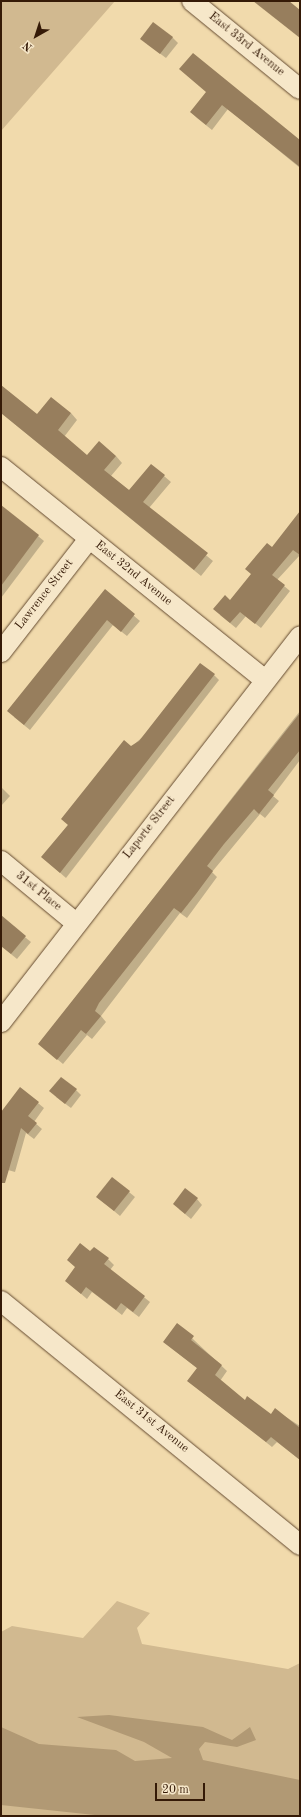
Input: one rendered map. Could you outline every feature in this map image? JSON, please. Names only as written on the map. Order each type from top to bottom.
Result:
[{"type":"street","name":"East 33rd Avenue","points":[[192,1],[300,90]]},
{"type":"street","name":"East 32nd Avenue","points":[[1,467],[265,680]]},
{"type":"street","name":"Lawrence Street","points":[[1,652],[89,538]]},
{"type":"street","name":"Laporte Street","points":[[1,1022],[76,923],[300,636]]},
{"type":"street","name":"31st Place","points":[[1,862],[76,923]]},
{"type":"street","name":"East 31st Avenue","points":[[1,1301],[300,1545]]},
{"type":"shaded area","points":[[1,1],[115,1],[1,131]]},
{"type":"shaded area","points":[[117,1601],[150,1613],[137,1628],[142,1644],[288,1669],[300,1663],[300,1816],[1,1816],[1,1632],[12,1626],[83,1638]]},
{"type":"shaded area","points":[[109,1715],[203,1727],[232,1740],[250,1727],[256,1740],[237,1747],[205,1742],[199,1749],[203,1760],[300,1780],[300,1816],[104,1816],[1,1805],[1,1727],[39,1744],[116,1750],[135,1761],[172,1758],[144,1742],[77,1717]]},
{"type":"building","points":[[253,1],[289,1],[300,10],[300,38]]},
{"type":"building","points":[[153,22],[173,37],[160,54],[140,39]]},
{"type":"building","points":[[193,53],[300,140],[300,167],[222,105],[206,125],[190,112],[206,92],[179,69]]},
{"type":"building","points":[[1,385],[37,414],[51,397],[71,413],[58,430],[87,455],[99,441],[116,456],[104,470],[129,490],[151,464],[165,475],[143,502],[208,553],[194,570],[1,413]]},
{"type":"building","points":[[1,505],[39,535],[1,586]]},
{"type":"building","points":[[300,511],[300,555],[293,550],[272,575],[285,585],[255,624],[240,612],[230,623],[213,609],[225,595],[230,600],[251,574],[245,569],[267,543],[272,547]]},
{"type":"building","points":[[105,589],[135,614],[121,632],[107,620],[24,725],[7,711]]},
{"type":"building","points":[[200,663],[215,674],[60,873],[41,857],[68,825],[61,819],[124,740],[131,746],[139,741]]},
{"type":"building","points":[[300,713],[300,750],[268,790],[274,795],[259,814],[254,809],[224,844],[207,866],[213,871],[196,894],[181,913],[174,908],[99,1003],[95,1011],[101,1016],[86,1034],[81,1030],[57,1060],[38,1044]]},
{"type":"building","points":[[1,915],[26,936],[11,954],[1,946]]},
{"type":"building","points":[[61,1077],[77,1089],[65,1104],[49,1091]]},
{"type":"building","points":[[20,1087],[39,1102],[28,1116],[37,1123],[28,1134],[21,1128],[5,1183],[1,1183],[1,1112]]},
{"type":"building","points":[[112,1177],[130,1191],[114,1211],[96,1197]]},
{"type":"building","points":[[185,1188],[198,1198],[185,1214],[173,1204]]},
{"type":"building","points":[[80,1243],[90,1251],[94,1247],[109,1258],[104,1264],[145,1296],[133,1312],[121,1303],[116,1310],[86,1287],[81,1294],[65,1281],[75,1267],[67,1260]]},
{"type":"building","points":[[177,1323],[194,1336],[191,1340],[222,1365],[215,1375],[245,1400],[247,1396],[271,1414],[275,1408],[300,1428],[300,1460],[271,1437],[266,1442],[187,1381],[197,1368],[163,1342]]}]
